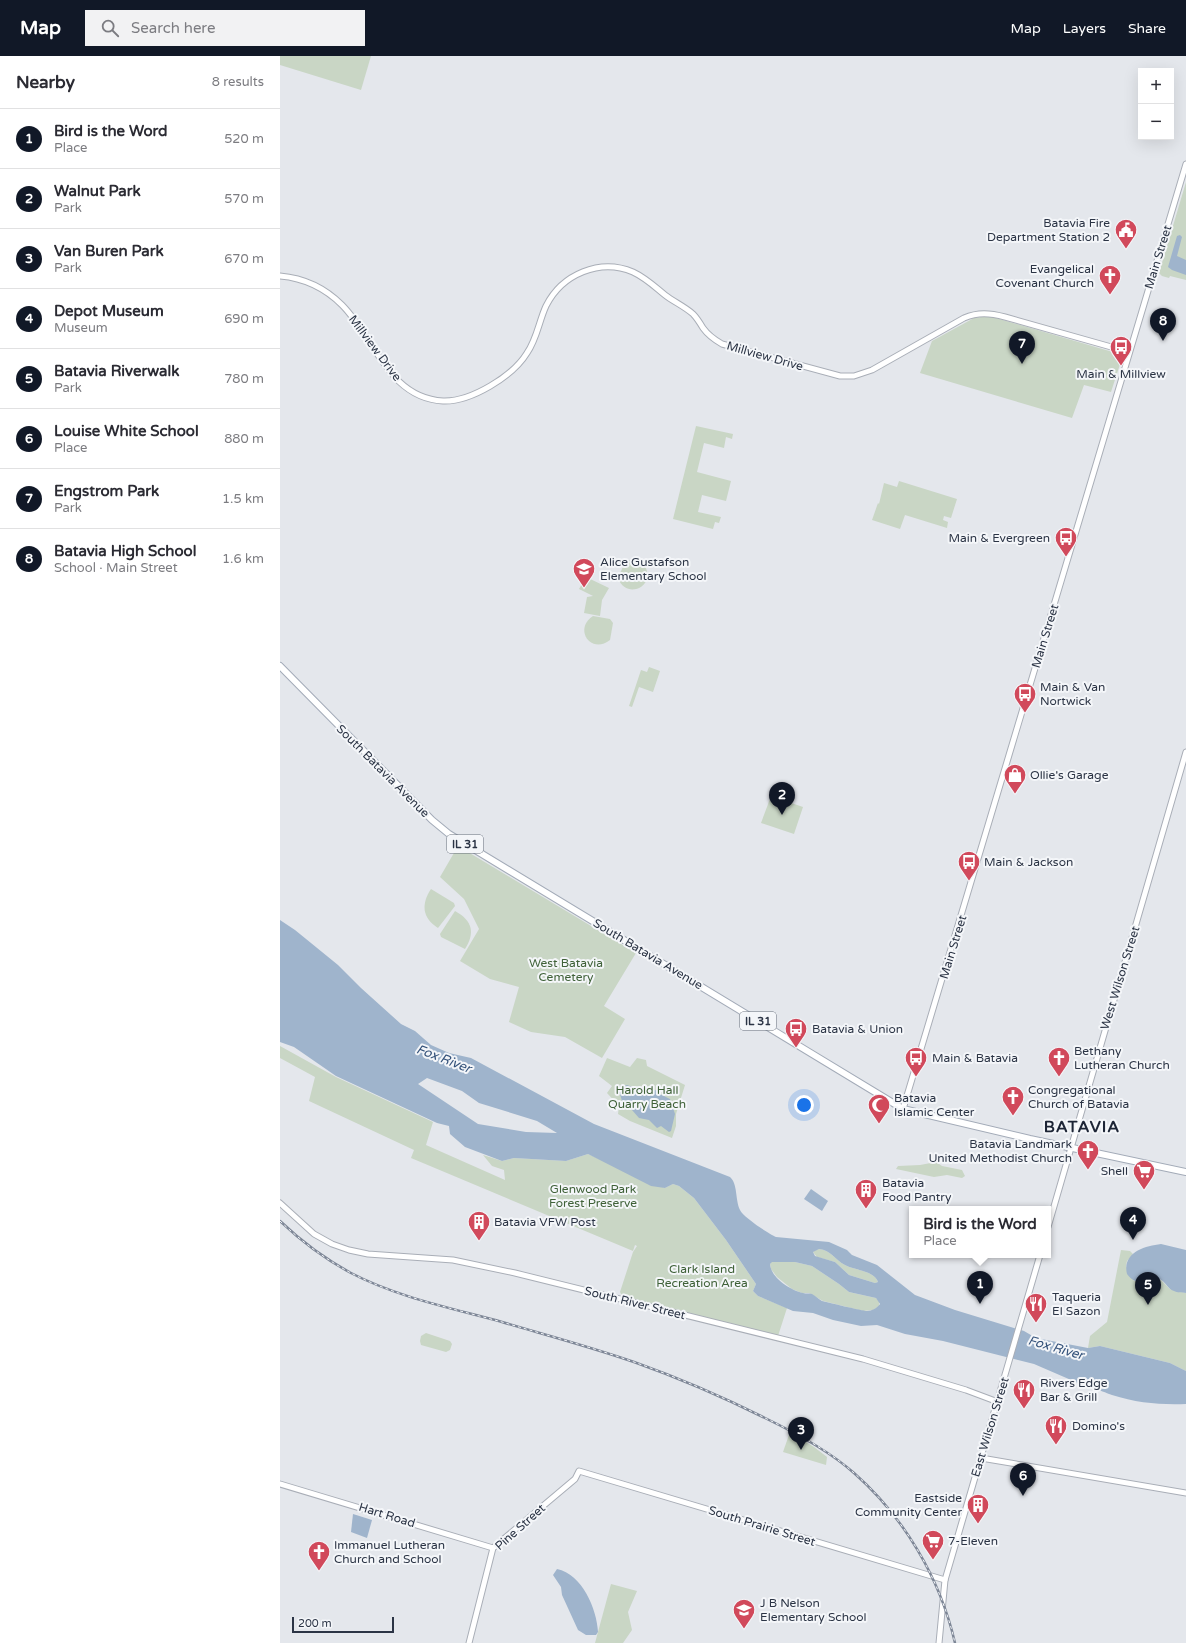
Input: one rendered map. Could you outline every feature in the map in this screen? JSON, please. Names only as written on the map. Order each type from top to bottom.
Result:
[{"type":"main road","name":"Main Street","points":[[904,1109],[1186,164]]},
{"type":"main road","name":"Millview Drive","points":[[280,276],[306,282],[333,297],[350,314],[398,381],[411,391],[421,396],[444,401],[461,399],[478,393],[513,370],[527,354],[546,307],[553,294],[560,286],[586,270],[606,267],[628,270],[647,280],[669,298],[687,308],[709,334],[722,344],[840,376],[854,376],[872,370],[964,318],[983,313],[1005,317],[1129,352]]},
{"type":"main road","name":"South Batavia Avenue","points":[[280,666],[423,812],[449,834],[904,1109],[1070,1148]]},
{"type":"main road","name":"West Wilson Street","points":[[1051,1216],[1186,752]]},
{"type":"main road","name":"IL 31","points":[[1070,1148],[1186,1172]]},
{"type":"main road","name":"South River Street","points":[[280,1203],[314,1234],[332,1244],[349,1250],[368,1254],[453,1260],[511,1272],[863,1360],[966,1390],[998,1402]]},
{"type":"main road","name":"East Wilson Street","points":[[939,1643],[945,1580],[1039,1258]]},
{"type":"main road","points":[[981,1458],[1186,1493]]},
{"type":"main road","name":"South Prairie Street","points":[[579,1471],[945,1580]]},
{"type":"main road","name":"Pine Street","points":[[469,1643],[493,1548],[575,1479],[579,1471]]},
{"type":"main road","name":"Hart Road","points":[[280,1484],[493,1548]]},
{"type":"green space","points":[[280,56],[371,56],[361,90],[280,65]]},
{"type":"green space","points":[[1186,182],[1186,280],[1170,276],[1169,278],[1162,276],[1159,273]]},
{"type":"green space","points":[[989,316],[1123,355],[1111,392],[1084,385],[1072,418],[920,373],[932,341],[974,318]]},
{"type":"green space","points":[[696,426],[733,434],[732,439],[726,437],[724,448],[704,443],[697,472],[731,481],[726,501],[702,495],[698,512],[721,517],[719,523],[715,522],[713,529],[673,519]]},
{"type":"green space","points":[[899,481],[957,499],[951,518],[944,516],[943,520],[948,522],[947,528],[905,515],[900,529],[872,520],[878,503],[879,504],[884,483],[897,487]]},
{"type":"green space","points":[[629,560],[645,566],[647,580],[639,588],[627,588],[622,585],[618,578],[625,562]]},
{"type":"green space","points":[[586,577],[609,588],[602,600],[600,616],[584,613],[587,597],[593,596],[579,589]]},
{"type":"green space","points":[[593,616],[610,619],[613,623],[610,640],[603,644],[591,642],[585,633],[587,621]]},
{"type":"green space","points":[[649,667],[660,671],[653,692],[639,687],[632,707],[629,706],[641,670],[647,672]]},
{"type":"green space","points":[[771,796],[803,807],[794,834],[761,823]]},
{"type":"green space","name":"West Batavia Cemetery","points":[[458,846],[636,953],[604,1006],[625,1019],[602,1058],[565,1037],[531,1032],[509,1022],[519,987],[490,979],[460,961],[479,929],[464,899],[440,877]]},
{"type":"green space","points":[[431,889],[454,903],[455,906],[438,928],[429,920],[425,910],[426,900]]},
{"type":"green space","points":[[455,911],[469,923],[471,933],[465,949],[441,937],[440,934]]},
{"type":"green space","name":"Glenwood Park Forest Preserve","points":[[280,1046],[336,1077],[433,1122],[426,1145],[505,1180],[504,1170],[492,1166],[483,1155],[502,1161],[514,1158],[566,1161],[588,1154],[665,1188],[673,1184],[679,1186],[694,1198],[726,1240],[756,1284],[753,1291],[758,1296],[787,1308],[778,1336],[623,1298],[620,1292],[633,1252],[637,1246],[635,1245],[633,1251],[411,1158],[414,1150],[309,1101],[315,1077],[280,1058]]},
{"type":"green space","name":"Harold Hall Quarry Beach","points":[[607,1058],[630,1067],[637,1058],[646,1060],[647,1066],[685,1085],[676,1114],[676,1126],[672,1138],[630,1121],[618,1114],[619,1106],[607,1093],[612,1086],[599,1076]]},
{"type":"green space","points":[[936,1162],[942,1166],[962,1170],[965,1176],[962,1178],[947,1175],[934,1177],[896,1169],[898,1166],[920,1165]]},
{"type":"green space","points":[[819,1249],[827,1251],[849,1267],[873,1275],[878,1282],[875,1283],[849,1275],[835,1262],[817,1257],[813,1252]]},
{"type":"green space","points":[[1121,1250],[1130,1251],[1133,1254],[1127,1261],[1126,1266],[1134,1281],[1154,1279],[1161,1280],[1170,1289],[1186,1293],[1186,1371],[1170,1363],[1100,1346],[1088,1348],[1090,1336],[1107,1322]]},
{"type":"green space","name":"Clark Island Recreation Area","points":[[772,1261],[795,1262],[812,1266],[849,1292],[876,1298],[879,1301],[879,1306],[873,1310],[863,1311],[823,1301],[809,1293],[802,1293],[792,1289],[777,1277],[771,1269],[770,1264]]},
{"type":"green space","points":[[426,1333],[450,1341],[452,1344],[450,1350],[446,1352],[421,1345],[421,1336]]},
{"type":"green space","points":[[790,1432],[827,1457],[826,1465],[783,1452]]},
{"type":"green space","points":[[611,1584],[637,1591],[628,1612],[632,1630],[623,1643],[595,1643]]},
{"type":"water","points":[[1180,235],[1182,237],[1177,256],[1186,260],[1186,275],[1168,267],[1177,236]]},
{"type":"water","name":"Fox River","points":[[280,920],[295,930],[338,965],[401,1024],[415,1031],[431,1045],[449,1053],[471,1058],[594,1124],[730,1177],[733,1180],[738,1206],[742,1213],[756,1225],[776,1237],[829,1242],[847,1250],[852,1255],[877,1265],[915,1295],[955,1310],[1024,1331],[1036,1338],[1088,1348],[1100,1346],[1170,1363],[1186,1371],[1186,1404],[1158,1404],[1131,1400],[1078,1383],[1034,1364],[943,1341],[905,1334],[877,1325],[861,1326],[833,1320],[813,1313],[793,1311],[758,1296],[753,1291],[756,1284],[726,1240],[694,1198],[679,1186],[673,1184],[665,1188],[651,1186],[588,1154],[566,1161],[514,1158],[502,1161],[465,1147],[450,1134],[449,1126],[437,1123],[336,1076],[294,1047],[280,1042]],"holes":[[[427,1078],[462,1091],[479,1103],[537,1121],[557,1133],[526,1132],[478,1124],[418,1084]],[[819,1249],[827,1251],[845,1265],[873,1275],[878,1282],[875,1283],[849,1275],[835,1262],[815,1256],[813,1252]],[[772,1262],[795,1262],[812,1266],[849,1292],[876,1298],[880,1304],[874,1309],[867,1311],[822,1301],[812,1294],[792,1289],[782,1283],[777,1279],[771,1269],[770,1264]]]},
{"type":"water","points":[[627,1085],[643,1091],[646,1088],[659,1091],[660,1094],[670,1099],[675,1114],[671,1131],[669,1132],[661,1126],[657,1128],[649,1120],[639,1118],[625,1102],[622,1101],[619,1091],[622,1087]]},
{"type":"water","points":[[811,1189],[828,1201],[822,1211],[804,1199]]},
{"type":"water","points":[[1161,1244],[1186,1250],[1186,1293],[1172,1290],[1159,1279],[1139,1282],[1135,1281],[1127,1274],[1126,1267],[1131,1256],[1141,1249]]},
{"type":"water","points":[[353,1514],[372,1520],[367,1538],[351,1532]]},
{"type":"water","points":[[557,1569],[566,1572],[581,1585],[595,1613],[598,1632],[596,1635],[586,1635],[578,1630],[562,1595],[561,1587],[553,1575]]},
{"type":"railway","points":[[280,1221],[305,1243],[341,1268],[387,1289],[568,1341],[651,1368],[701,1388],[749,1410],[823,1449],[854,1473],[872,1490],[904,1529],[930,1572],[940,1595],[955,1643]]},
{"type":"place","name":"Batavia Fire Department Station 2","points":[[1126,250]]},
{"type":"place","name":"Evangelical Covenant Church","points":[[1110,296]]},
{"type":"place","name":"Batavia High School","points":[[1163,341]]},
{"type":"place","name":"Engstrom Park","points":[[1022,364]]},
{"type":"place","name":"Main & Millview","points":[[1121,366]]},
{"type":"place","name":"Main & Evergreen","points":[[1066,558]]},
{"type":"place","name":"Alice Gustafson Elementary School","points":[[584,588]]},
{"type":"place","name":"Main & Van Nortwick","points":[[1025,714]]},
{"type":"place","name":"Ollie's Garage","points":[[1015,794]]},
{"type":"place","name":"Walnut Park","points":[[782,815]]},
{"type":"place","name":"Main & Jackson","points":[[969,882]]},
{"type":"place","name":"Batavia & Union","points":[[796,1048]]},
{"type":"place","name":"Main & Batavia","points":[[916,1078]]},
{"type":"place","name":"Bethany Lutheran Church","points":[[1059,1078]]},
{"type":"place","name":"Congregational Church of Batavia","points":[[1013,1116]]},
{"type":"place","name":"Batavia Islamic Center","points":[[879,1124]]},
{"type":"place","name":"Batavia Landmark United Methodist Church","points":[[1088,1170]]},
{"type":"place","name":"Shell","points":[[1144,1190]]},
{"type":"place","name":"Batavia Food Pantry","points":[[866,1210]]},
{"type":"place","name":"Depot Museum","points":[[1133,1240]]},
{"type":"place","name":"Batavia VFW Post","points":[[479,1242]]},
{"type":"place","name":"Bird is the Word","points":[[980,1304]]},
{"type":"place","name":"Batavia Riverwalk","points":[[1148,1305]]},
{"type":"place","name":"Taqueria El Sazon","points":[[1036,1324]]},
{"type":"place","name":"Rivers Edge Bar & Grill","points":[[1024,1410]]},
{"type":"place","name":"Domino's","points":[[1056,1446]]},
{"type":"place","name":"Van Buren Park","points":[[801,1450]]},
{"type":"place","name":"Louise White School","points":[[1023,1496]]},
{"type":"place","name":"Eastside Community Center","points":[[978,1524]]},
{"type":"place","name":"7-Eleven","points":[[933,1560]]},
{"type":"place","name":"Immanuel Lutheran Church and School","points":[[319,1572]]},
{"type":"place","name":"J B Nelson Elementary School","points":[[744,1630]]},
{"type":"district","name":"BATAVIA","points":[[1082,1126]]}]
